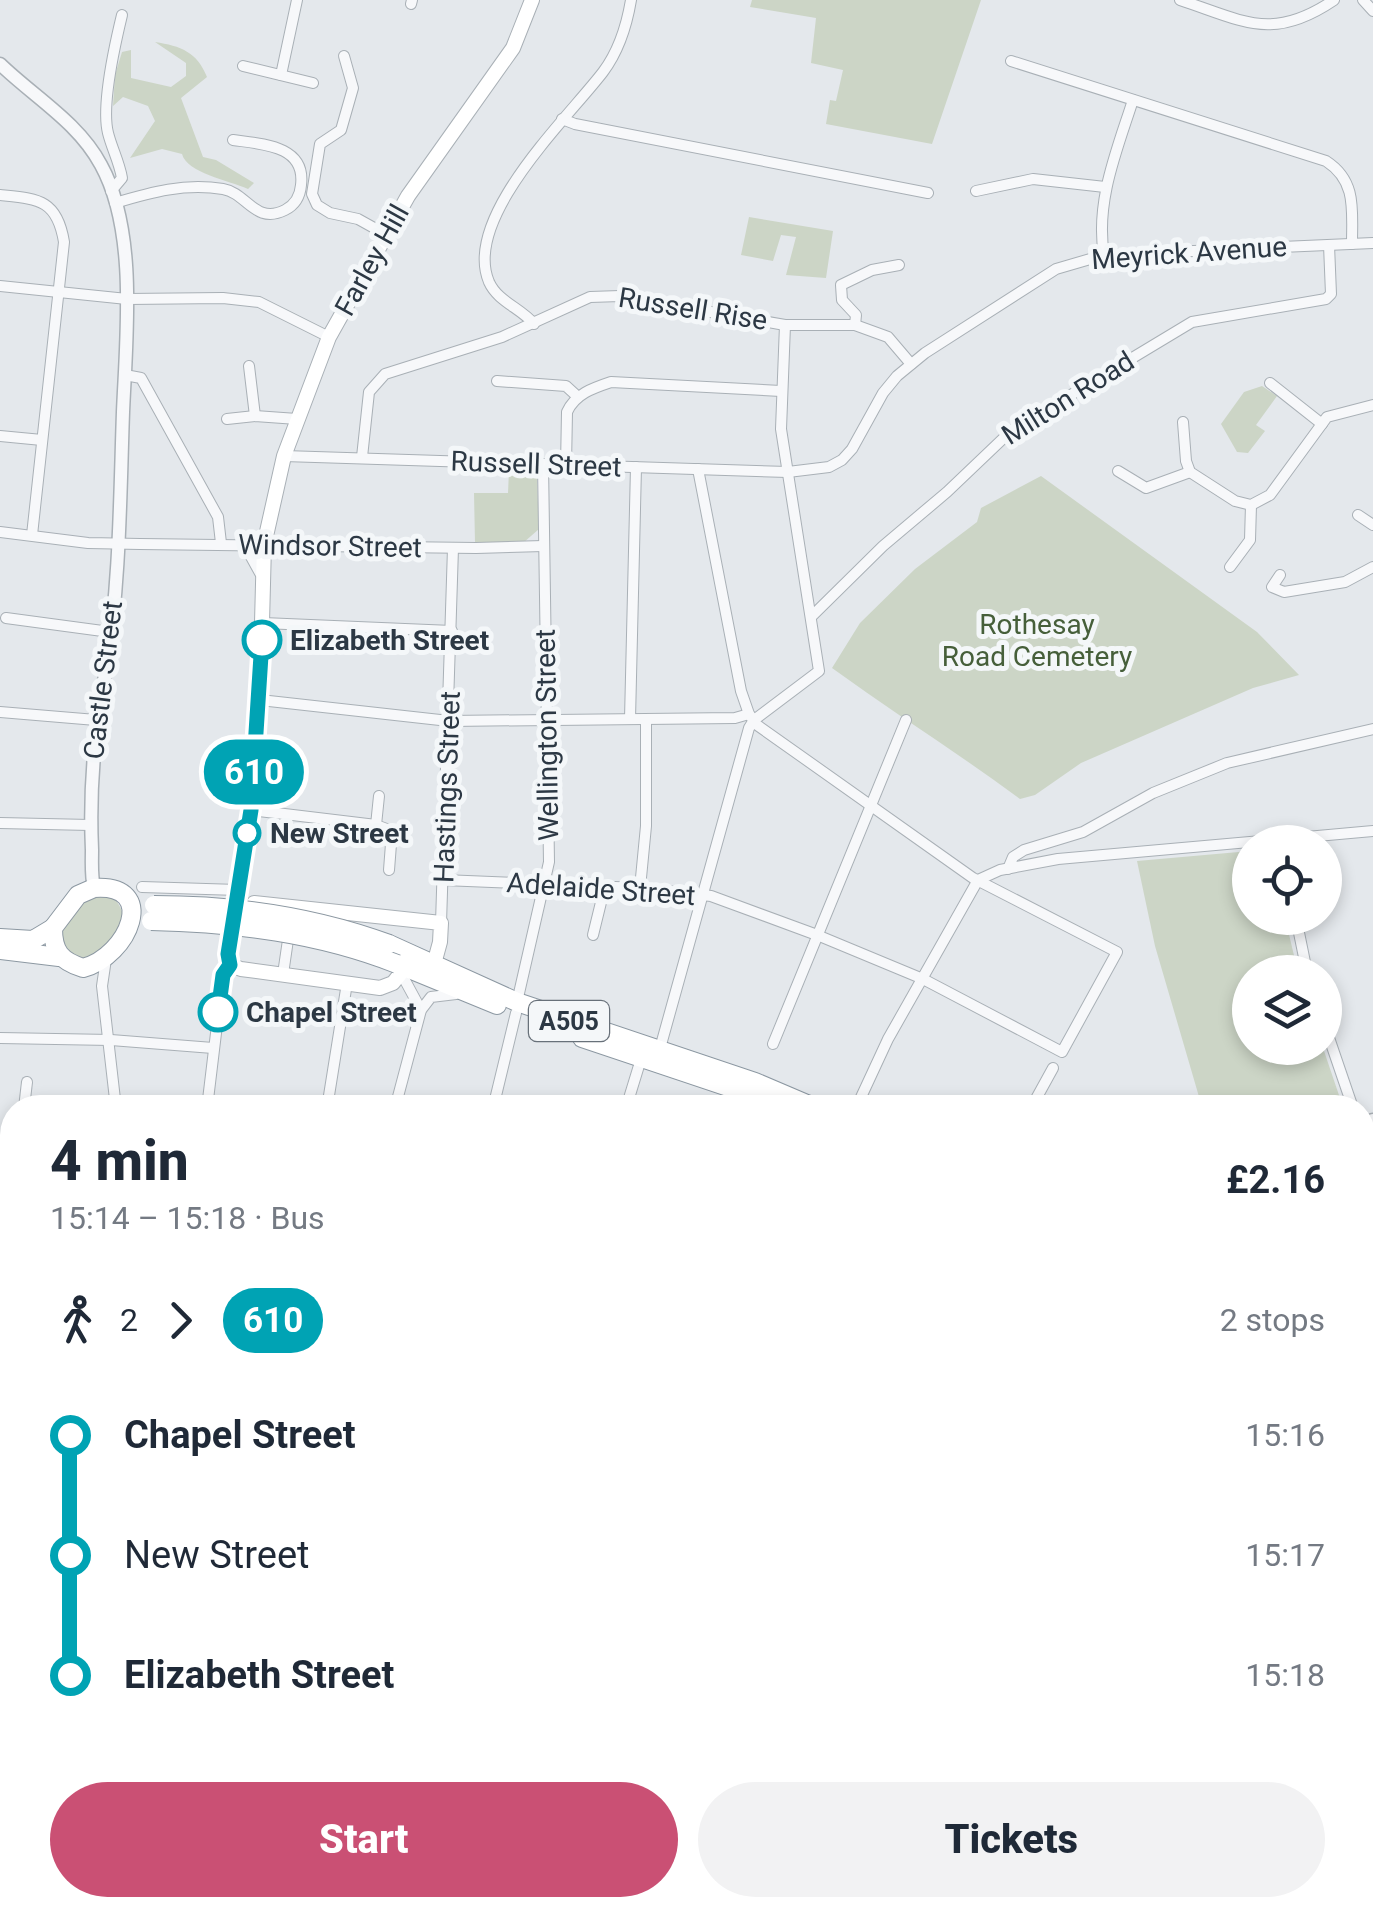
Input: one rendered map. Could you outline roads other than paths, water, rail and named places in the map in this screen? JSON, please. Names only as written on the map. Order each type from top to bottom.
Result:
[{"type":"highway","name":"A505","points":[[94,888],[135,893],[152,913],[306,936],[356,948],[467,994],[755,1082],[786,1095]]},
{"type":"highway","points":[[0,938],[33,940],[53,928],[78,896],[94,888]]},
{"type":"highway","points":[[0,950],[59,957],[84,968],[106,959],[130,929],[135,893]]},
{"type":"highway","name":"A505","points":[[130,929],[152,913],[221,907],[349,930],[434,964],[516,1007],[641,1060],[746,1095]]},
{"type":"highway","points":[[53,928],[59,957]]},
{"type":"main road","name":"Farley Hill","points":[[264,545],[284,456],[329,337],[384,234],[504,62],[532,0]]},
{"type":"main road","points":[[264,545],[260,700],[251,810],[228,954],[230,965],[242,970],[380,988],[392,984],[399,968]]},
{"type":"main road","points":[[238,896],[294,907],[441,923]]},
{"type":"main road","name":"Hastings Street","points":[[434,964],[441,923]]},
{"type":"street","points":[[281,75],[297,0]]},
{"type":"street","points":[[534,324],[491,286],[483,264],[486,236],[520,174],[603,72],[618,44],[632,0]]},
{"type":"street","points":[[1180,0],[1258,26],[1276,26],[1312,15],[1334,0]]},
{"type":"street","points":[[1364,0],[1373,12]]},
{"type":"street","points":[[113,197],[122,178],[107,130],[109,78],[122,15]]},
{"type":"street","points":[[344,56],[353,88],[341,130],[320,144],[312,194],[330,214],[358,219],[384,234]]},
{"type":"street","points":[[1011,60],[1326,161],[1349,184],[1352,244]]},
{"type":"street","name":"Castle Street","points":[[0,64],[87,141],[103,168],[113,197],[123,249],[126,299],[124,532],[132,544]]},
{"type":"street","points":[[242,66],[313,83]]},
{"type":"street","points":[[1104,255],[1106,187],[1133,100]]},
{"type":"street","points":[[562,118],[575,124],[928,193]]},
{"type":"street","points":[[113,197],[171,186],[227,189],[264,214],[293,205],[302,175],[294,158],[277,147],[233,140]]},
{"type":"street","points":[[976,191],[1033,179],[1106,187]]},
{"type":"street","points":[[0,195],[36,198],[50,207],[61,222],[64,242],[32,535]]},
{"type":"street","name":"Meyrick Avenue","points":[[788,472],[829,467],[842,460],[883,393],[910,364],[1056,269],[1104,255],[1373,243]]},
{"type":"street","name":"Milton Road","points":[[812,617],[883,546],[948,492],[1011,430],[1192,322],[1326,299],[1331,294],[1329,245]]},
{"type":"street","points":[[855,326],[856,314],[842,300],[840,286],[872,270],[899,265]]},
{"type":"street","points":[[0,286],[126,299],[224,298],[258,302],[329,337]]},
{"type":"street","name":"Russell Rise","points":[[362,457],[364,415],[376,381],[385,374],[534,324],[590,297],[605,295],[785,325],[855,326],[888,337],[910,364]]},
{"type":"street","points":[[260,700],[449,721],[735,718],[752,717],[820,672],[782,430],[785,325]]},
{"type":"street","points":[[249,366],[255,416]]},
{"type":"street","points":[[125,374],[141,378],[218,517],[221,544]]},
{"type":"street","points":[[497,381],[566,386],[578,397]]},
{"type":"street","points":[[566,464],[567,412],[578,397],[611,382],[781,391]]},
{"type":"street","points":[[1270,383],[1322,424]]},
{"type":"street","points":[[1184,422],[1190,472],[1234,501],[1251,505],[1270,495],[1322,424],[1337,412],[1373,405]]},
{"type":"street","points":[[228,419],[297,419]]},
{"type":"street","points":[[0,436],[42,440]]},
{"type":"street","name":"Russell Street","points":[[284,456],[788,472]]},
{"type":"street","name":"Wellington Street","points":[[496,1095],[549,862],[543,464]]},
{"type":"street","points":[[630,719],[636,468]]},
{"type":"street","points":[[659,1052],[752,717],[730,642],[698,469]]},
{"type":"street","points":[[1118,471],[1146,488],[1190,472]]},
{"type":"street","name":"Castle Street","points":[[94,888],[90,825],[96,720],[110,632],[123,474]]},
{"type":"street","points":[[1230,567],[1250,540],[1251,505]]},
{"type":"street","points":[[1358,516],[1373,526]]},
{"type":"street","name":"Windsor Street","points":[[0,532],[132,544],[543,546]]},
{"type":"street","points":[[244,544],[263,584]]},
{"type":"street","name":"Hastings Street","points":[[441,923],[454,548]]},
{"type":"street","points":[[1280,575],[1269,591],[1345,582],[1373,567]]},
{"type":"street","points":[[6,618],[110,632]]},
{"type":"street","points":[[263,623],[452,631]]},
{"type":"street","points":[[0,712],[96,720]]},
{"type":"street","points":[[752,717],[870,806],[978,880]]},
{"type":"street","points":[[640,888],[646,826],[646,719]]},
{"type":"street","points":[[774,1044],[906,720]]},
{"type":"street","points":[[1008,869],[1013,857],[1024,850],[1083,832],[1153,794],[1227,763],[1373,729]]},
{"type":"street","points":[[376,825],[379,796]]},
{"type":"street","points":[[251,810],[376,825],[392,831],[389,870]]},
{"type":"street","points":[[0,823],[90,825]]},
{"type":"street","points":[[1342,834],[1373,831]]},
{"type":"street","points":[[862,1095],[888,1039],[978,880],[1058,858],[1232,844]]},
{"type":"street","name":"Adelaide Street","points":[[444,880],[702,894],[817,935],[922,979],[1062,1052],[1117,952],[978,880]]},
{"type":"street","points":[[593,935],[605,886]]},
{"type":"street","points":[[135,893],[238,896]]},
{"type":"street","points":[[283,974],[294,907]]},
{"type":"street","points":[[106,959],[102,986],[115,1095]]},
{"type":"street","points":[[209,1095],[223,975],[230,965]]},
{"type":"street","points":[[84,968],[102,986]]},
{"type":"street","points":[[399,968],[421,1010]]},
{"type":"street","points":[[329,1095],[347,984]]},
{"type":"street","points":[[398,1095],[421,1010],[431,997],[467,994]]},
{"type":"street","points":[[0,1038],[110,1040],[214,1048]]},
{"type":"street","points":[[630,1095],[641,1060]]},
{"type":"street","points":[[1338,1065],[1349,1095]]},
{"type":"street","points":[[1038,1095],[1053,1068]]},
{"type":"street","points":[[26,1095],[27,1082]]},
{"type":"place","name":"Elizabeth Street","points":[[262,640]]},
{"type":"place","name":"New Street","points":[[247,833]]},
{"type":"place","name":"Chapel Street","points":[[218,1012]]},
{"type":"park label","name":"Rothesay Road Cemetery","points":[[1037,640]]}]
